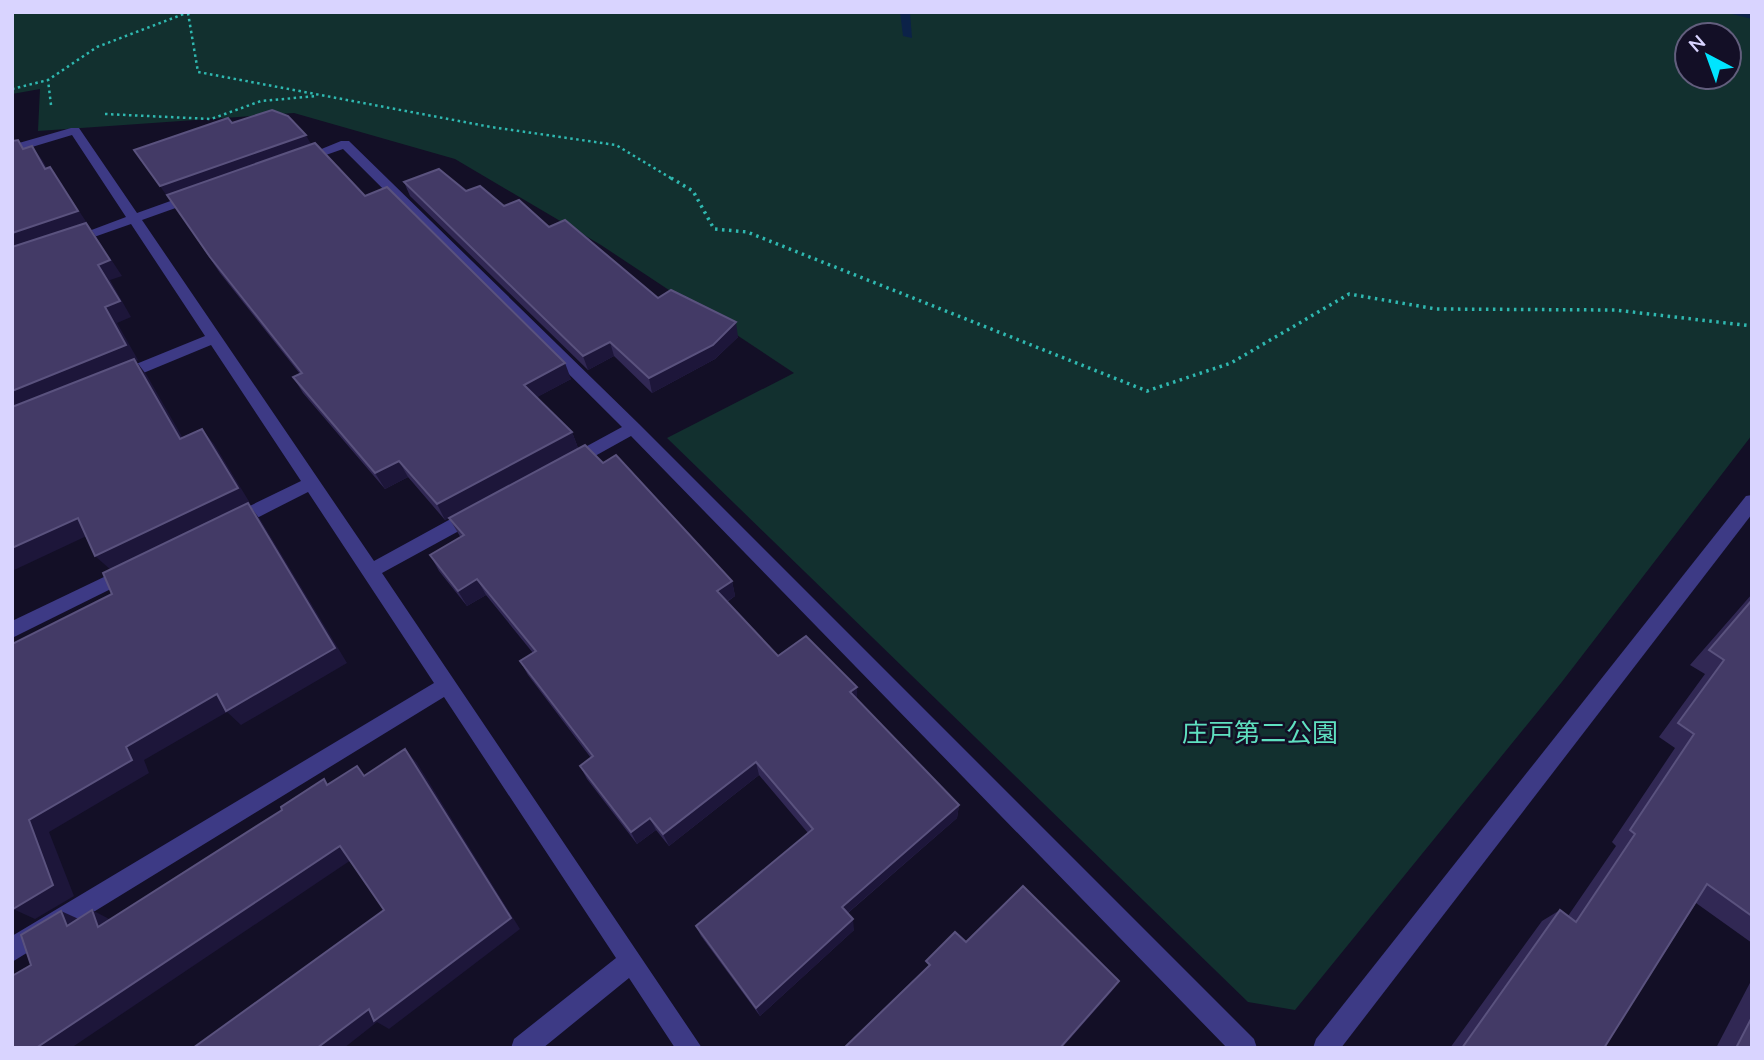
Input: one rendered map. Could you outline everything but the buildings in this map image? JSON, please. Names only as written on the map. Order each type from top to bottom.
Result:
[{"type":"street","points":[[12,149],[75,130],[690,1048]]},
{"type":"street","points":[[292,163],[345,144],[633,428],[1245,1048]]},
{"type":"street","points":[[61,244],[214,190]]},
{"type":"street","points":[[101,384],[214,338]]},
{"type":"street","points":[[550,474],[633,428]]},
{"type":"street","points":[[212,532],[311,483]]},
{"type":"street","points":[[1325,1048],[1752,501]]},
{"type":"street","points":[[371,571],[490,506]]},
{"type":"street","points":[[12,630],[149,562]]},
{"type":"street","points":[[12,950],[447,685]]},
{"type":"street","points":[[523,1048],[631,961]]},
{"type":"path","points":[[12,89],[48,80],[97,47],[188,13],[198,72],[491,127],[616,145],[693,191],[714,229],[747,232],[1147,391],[1231,363],[1349,294],[1436,309],[1615,310],[1752,326]]},
{"type":"path","points":[[48,80],[52,118],[75,130]]},
{"type":"path","points":[[101,115],[126,113],[211,119],[261,101],[325,95]]},
{"type":"green space","name":"庄戸第二公園","points":[[12,12],[1752,12],[1752,435],[1561,683],[1295,1010],[1248,1002],[667,438],[794,373],[601,245],[455,159],[294,113],[38,131],[40,89],[12,94]]},
{"type":"waterway","points":[[905,12],[908,36]]},
{"type":"waterway","points":[[1736,12],[1752,16]]}]
